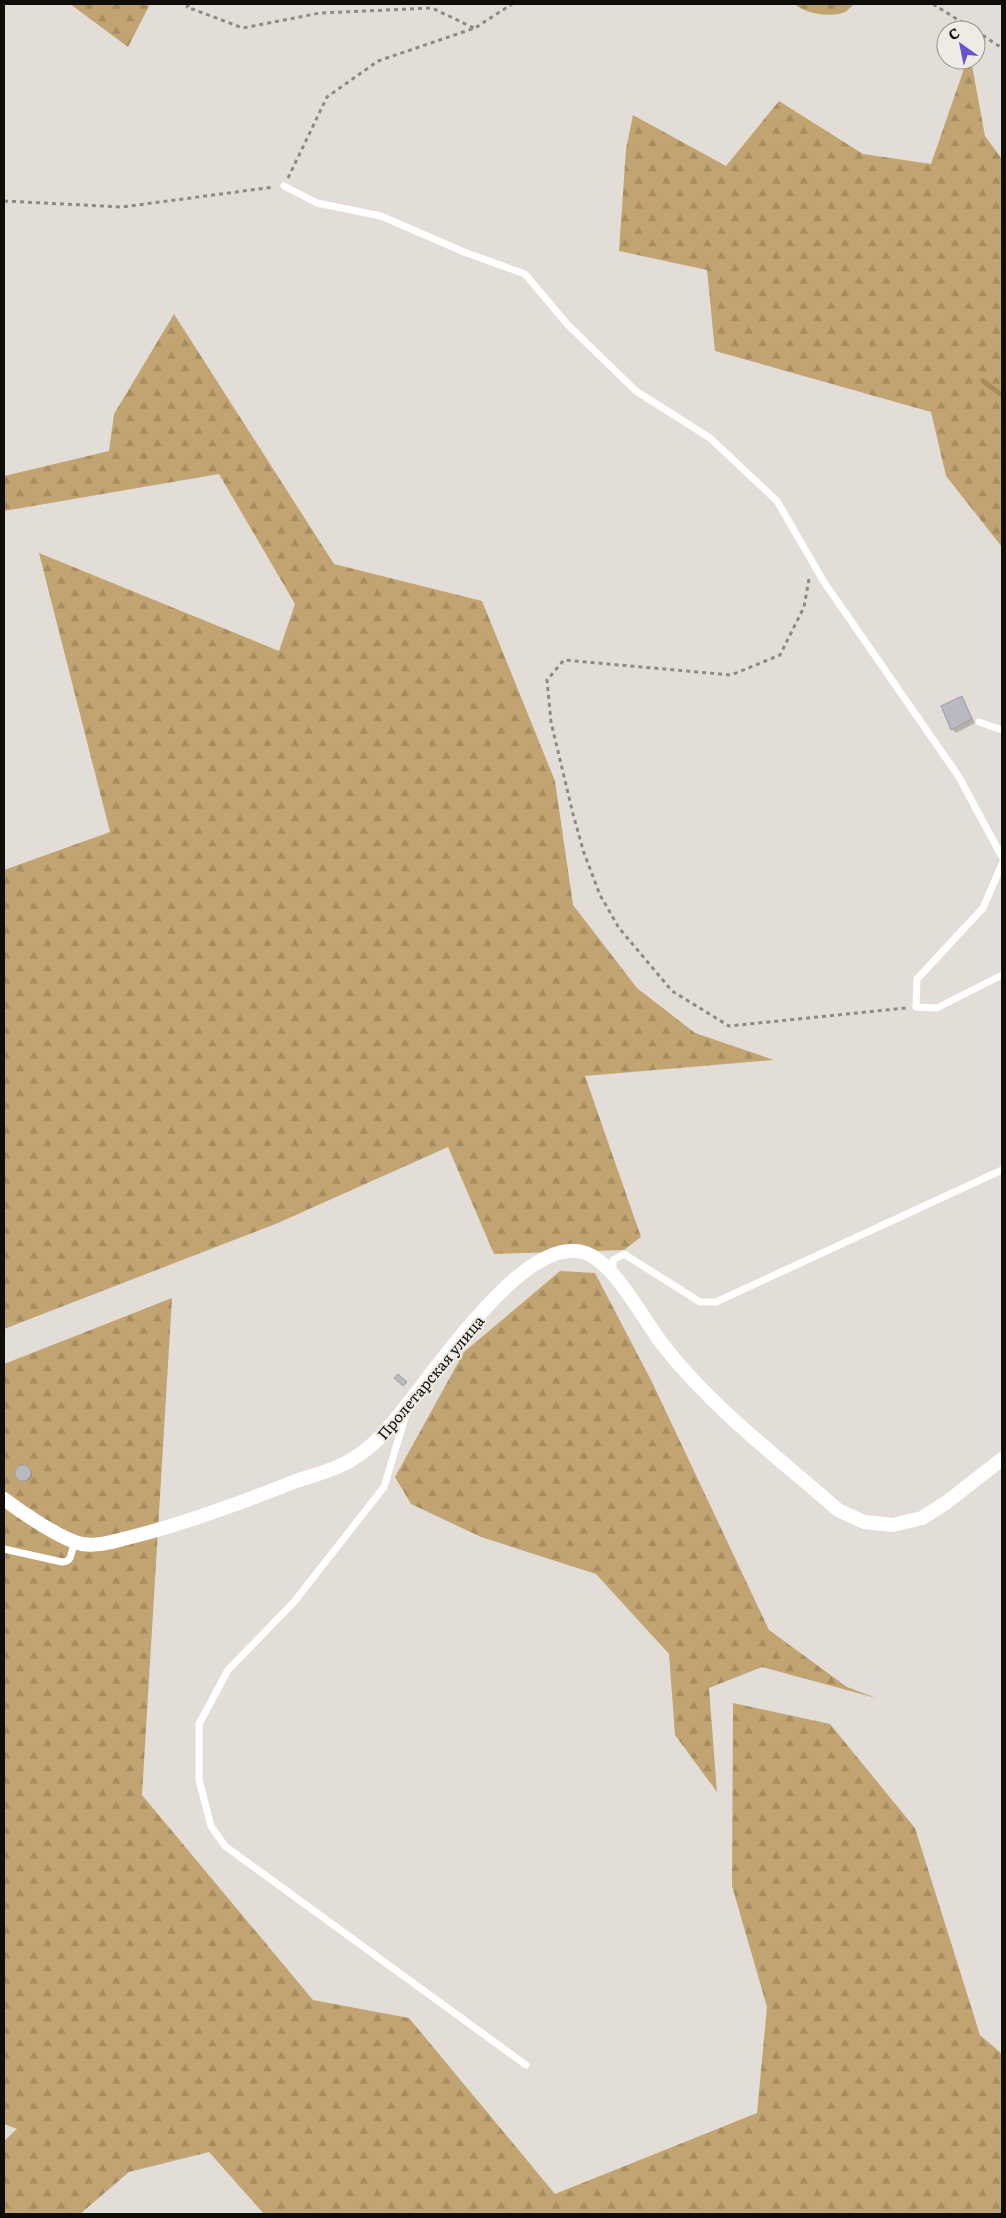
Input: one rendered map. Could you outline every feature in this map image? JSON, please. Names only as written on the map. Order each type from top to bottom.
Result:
[{"type":"street","name":"Пролетарская улица","points":[[4,1499],[46,1527],[82,1544],[104,1543],[167,1528],[350,1461],[376,1442],[410,1401],[440,1360],[524,1270],[539,1260],[562,1252],[587,1254],[613,1273],[650,1328],[689,1377],[838,1510],[864,1522],[893,1525],[922,1518],[947,1502],[1002,1459]]},
{"type":"lane","points":[[284,186],[317,203],[381,216],[464,252],[525,274],[568,325],[636,391],[710,438],[777,501],[812,561],[959,777],[1002,857]]},
{"type":"lane","points":[[979,722],[1002,730]]},
{"type":"lane","points":[[1002,864],[983,908],[917,979],[916,1007],[937,1008],[1002,975]]},
{"type":"lane","points":[[613,1273],[613,1260],[624,1254],[700,1302],[716,1302],[1002,1170]]},
{"type":"lane","points":[[410,1401],[384,1487],[294,1602],[228,1670],[199,1724],[199,1780],[211,1826],[225,1846],[526,2065]]},
{"type":"lane","points":[[4,1549],[38,1558],[66,1562],[72,1556],[73,1548],[82,1544]]},
{"type":"path","points":[[189,4],[187,7],[243,28],[320,13],[432,8],[475,28]]},
{"type":"path","points":[[4,201],[122,206],[284,186],[327,97],[378,61],[475,28],[512,4]]},
{"type":"path","points":[[933,4],[959,20]]},
{"type":"path","points":[[986,37],[1002,48]]},
{"type":"path","points":[[812,561],[804,607],[780,655],[732,675],[564,660],[547,680],[552,722],[558,749],[584,853],[600,895],[619,928],[672,992],[728,1026],[916,1007]]},
{"type":"green space","points":[[70,4],[146,4],[149,6],[128,47]]},
{"type":"green space","points":[[795,4],[855,4],[845,12],[826,15],[812,13]]},
{"type":"green space","points":[[964,70],[973,70],[985,136],[1002,159],[1002,547],[946,476],[931,412],[715,351],[707,270],[619,251],[626,149],[633,115],[726,166],[779,101],[863,154],[931,164]]},
{"type":"green space","points":[[174,314],[334,564],[482,601],[555,781],[573,905],[637,988],[695,1033],[774,1060],[585,1076],[641,1237],[624,1250],[494,1254],[448,1147],[278,1223],[4,1329],[4,870],[110,832],[39,553],[279,651],[295,604],[219,474],[4,511],[4,476],[109,451],[114,414]]},
{"type":"green space","points":[[560,1271],[595,1273],[652,1382],[769,1630],[847,1687],[876,1698],[762,1667],[709,1688],[717,1792],[675,1735],[669,1654],[596,1574],[481,1537],[411,1504],[395,1477],[464,1352]]},
{"type":"green space","points":[[172,1298],[142,1795],[313,2000],[409,2018],[555,2194],[757,2113],[767,2007],[732,1886],[733,1703],[830,1724],[915,1828],[980,2035],[1002,2054],[1002,2214],[264,2214],[209,2152],[129,2172],[80,2214],[4,2214],[4,2141],[17,2129],[4,2124],[4,1364]]},
{"type":"building","points":[[962,696],[972,719],[951,730],[941,706]]},
{"type":"building","points":[[398,1374],[407,1382],[403,1386],[394,1378]]},
{"type":"building","points":[[23,1465],[31,1473],[23,1481],[15,1473]]},
{"type":"waterway","points":[[983,381],[1002,395]]}]
